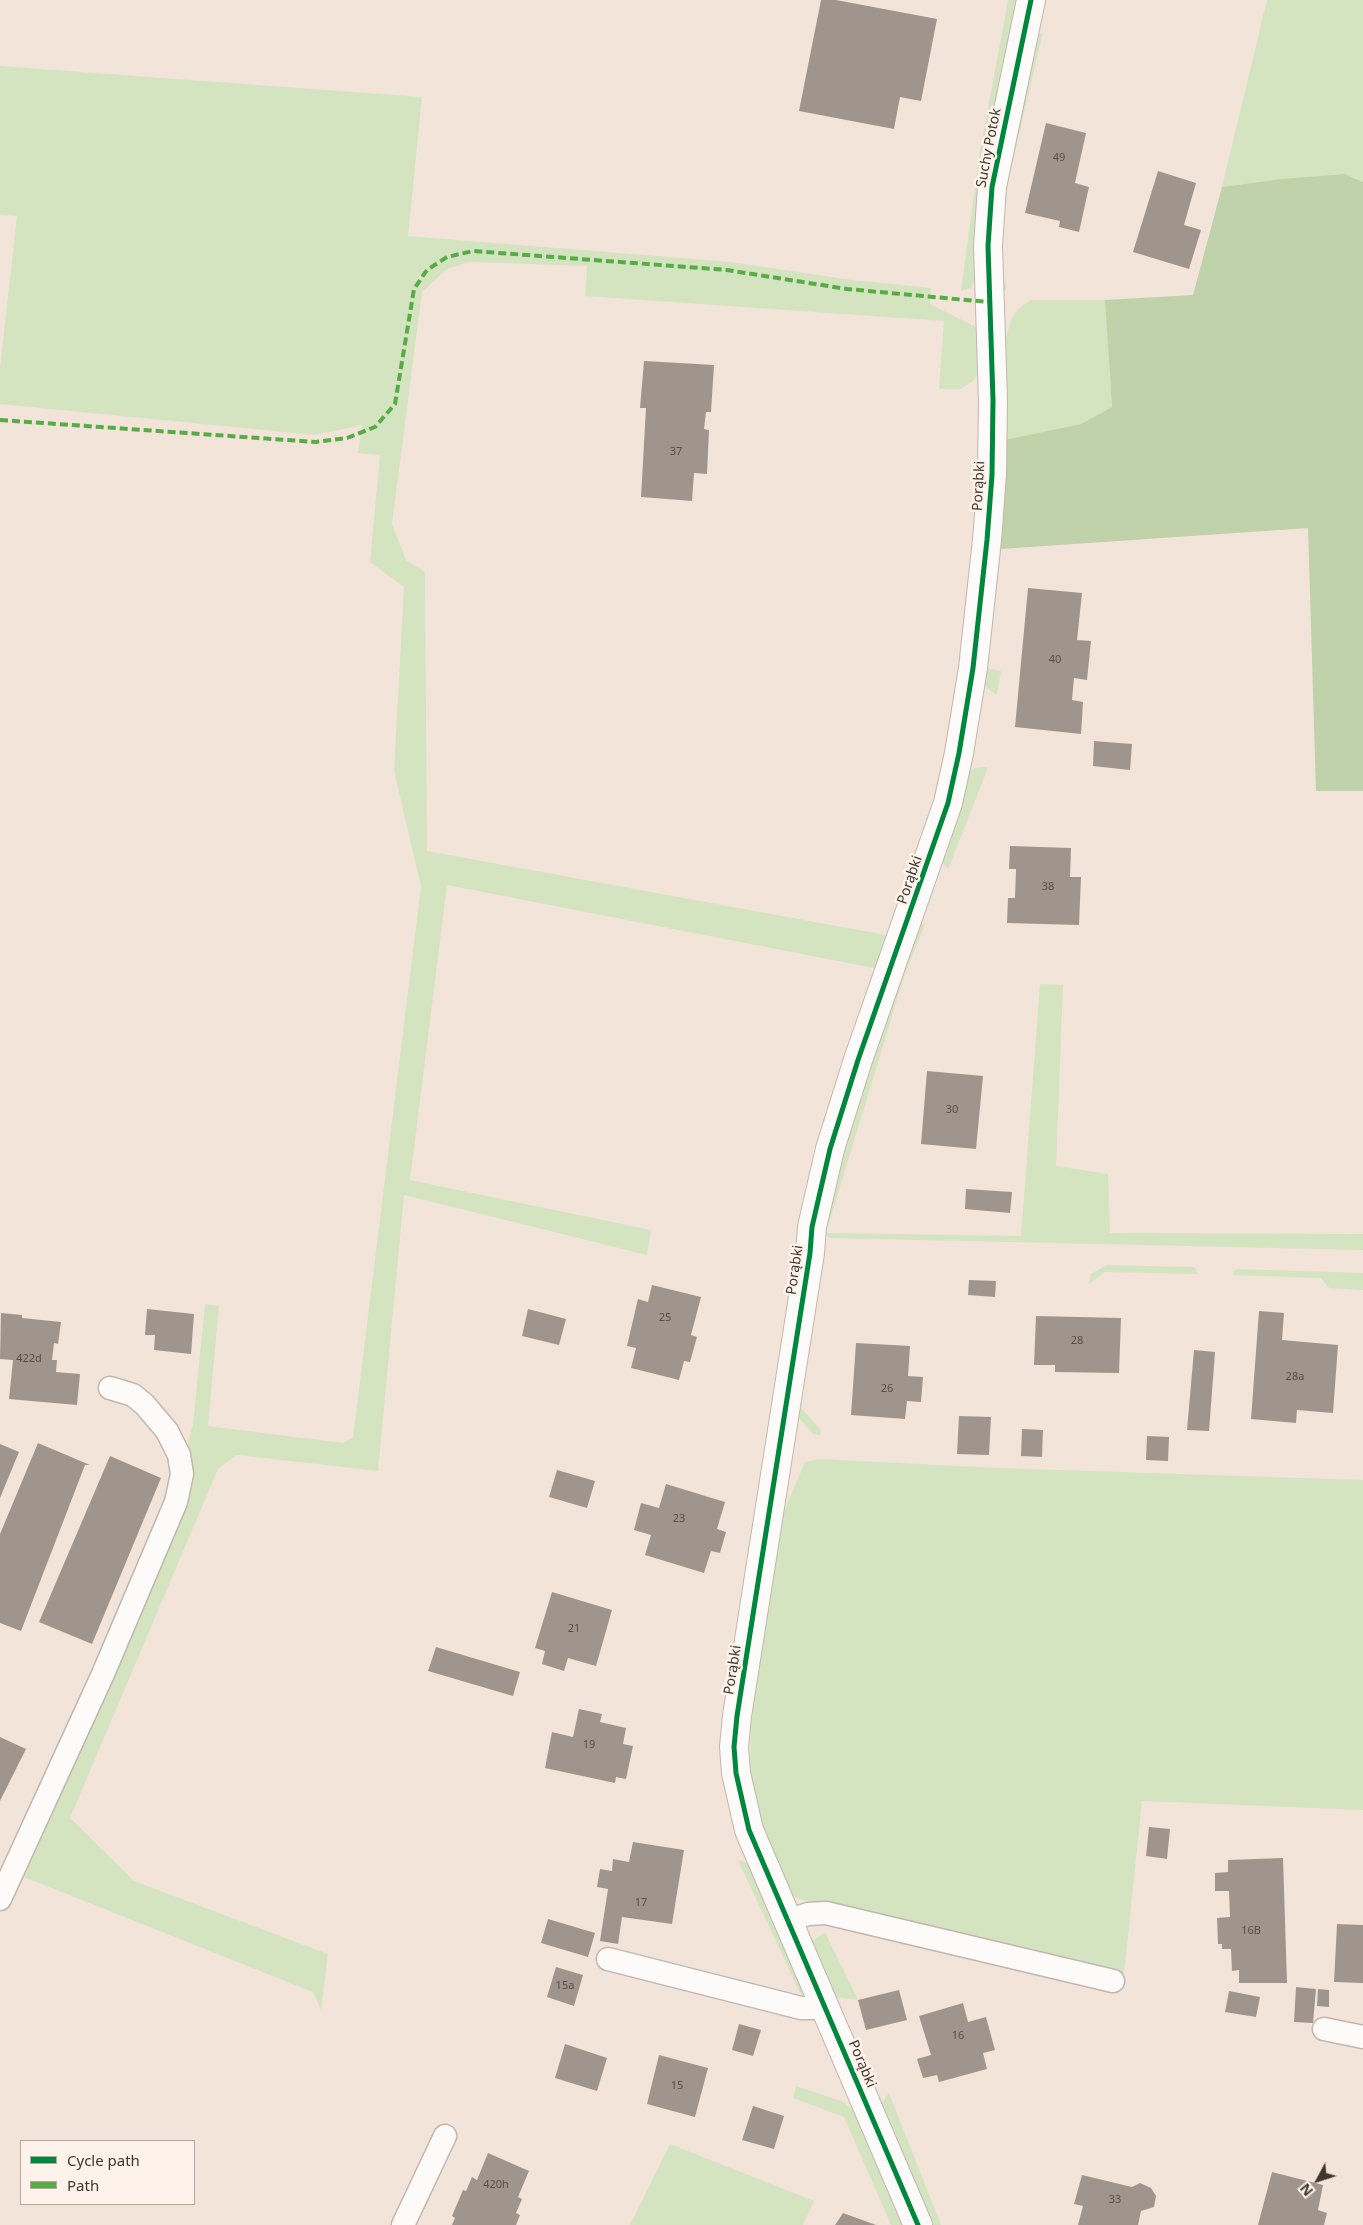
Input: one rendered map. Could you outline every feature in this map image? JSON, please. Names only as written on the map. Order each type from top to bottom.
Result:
[{"type":"street","name":"Suchy Potok","points":[[988,302],[988,246],[992,187],[1031,0]]},
{"type":"street","name":"Porąbki","points":[[918,2225],[749,1830],[741,1800],[734,1747],[737,1716],[812,1227],[830,1149],[948,803],[974,668],[992,475],[993,400],[988,302]]},
{"type":"lane","points":[[0,1899],[104,1674],[176,1502],[178,1493],[182,1474],[179,1455],[166,1431],[146,1405],[133,1395],[110,1388]]},
{"type":"lane","points":[[788,1920],[808,1914],[826,1913],[1113,1981]]},
{"type":"lane","points":[[608,1959],[802,2008],[814,2008],[824,2005]]},
{"type":"lane","points":[[1324,2029],[1363,2037]]},
{"type":"lane","points":[[403,2225],[446,2136]]},
{"type":"green space","points":[[1008,0],[1022,0],[976,278],[971,288],[961,291],[979,157]]},
{"type":"green space","points":[[1267,0],[1363,0],[1363,182],[1345,174],[1281,179],[1222,187]]},
{"type":"green space","points":[[1043,32],[1008,182],[1000,271],[1007,287],[1003,293],[998,292],[995,288],[994,276],[996,233],[1003,175],[1035,37]]},
{"type":"green space","points":[[0,66],[422,97],[408,236],[731,262],[852,280],[931,288],[930,304],[978,328],[979,371],[974,380],[961,389],[939,389],[944,321],[585,296],[587,266],[470,262],[447,269],[422,292],[392,524],[406,560],[425,572],[427,851],[886,935],[879,969],[447,885],[410,1180],[651,1230],[647,1255],[404,1195],[378,1471],[237,1455],[218,1469],[70,1818],[134,1881],[328,1954],[321,2010],[313,1992],[24,1877],[113,1680],[190,1492],[192,1470],[187,1447],[193,1425],[205,1304],[219,1306],[208,1426],[343,1443],[353,1438],[421,886],[394,771],[404,587],[370,562],[380,455],[358,453],[362,425],[314,435],[0,404],[0,368],[17,216],[0,215]]},
{"type":"green space","points":[[1345,174],[1363,182],[1363,791],[1316,791],[1308,528],[1001,549],[1004,440],[1081,424],[1112,407],[1105,300],[1193,295],[1222,187],[1281,179]]},
{"type":"green space","points":[[1030,300],[1105,300],[1112,407],[1081,424],[1004,440],[1002,351],[1011,320],[1018,309]]},
{"type":"green space","points":[[1001,549],[985,668],[1001,671],[997,695],[988,689],[982,679],[995,556]]},
{"type":"green space","points":[[987,767],[948,869],[939,858],[967,773],[975,768]]},
{"type":"green space","points":[[925,924],[904,977],[826,1233],[823,1228],[839,1151],[916,925]]},
{"type":"green space","points":[[1040,984],[1063,985],[1056,1166],[1108,1174],[1110,1233],[1363,1234],[1363,1250],[829,1238],[826,1233],[1021,1236]]},
{"type":"green space","points":[[1106,1265],[1195,1267],[1197,1274],[1105,1272],[1089,1284],[1091,1274]]},
{"type":"green space","points":[[1235,1269],[1363,1273],[1363,1290],[1329,1288],[1321,1278],[1233,1275]]},
{"type":"green space","points":[[810,1340],[800,1407],[821,1430],[820,1435],[813,1434],[795,1413]]},
{"type":"green space","points":[[819,1459],[1000,1468],[1363,1480],[1363,1810],[1142,1801],[1124,1974],[800,1899],[790,1894],[774,1868],[750,1788],[751,1726],[760,1651],[783,1514],[805,1462]]},
{"type":"green space","points":[[738,1860],[749,1863],[808,1993],[804,1996],[799,1991]]},
{"type":"green space","points":[[825,1932],[858,2000],[835,1997],[811,1942]]},
{"type":"green space","points":[[796,2086],[844,2102],[859,2116],[909,2225],[891,2225],[844,2117],[793,2098]]},
{"type":"green space","points":[[889,2093],[941,2225],[930,2225],[880,2105]]},
{"type":"green space","points":[[670,2144],[814,2201],[803,2225],[630,2225]]},
{"type":"building","points":[[821,0],[836,0],[937,19],[921,101],[900,97],[894,129],[799,111]]},
{"type":"building","points":[[1046,123],[1086,133],[1075,183],[1089,187],[1079,232],[1059,227],[1060,221],[1025,213]]},
{"type":"building","points":[[1158,171],[1196,183],[1184,225],[1201,230],[1189,269],[1133,252]]},
{"type":"building","points":[[644,361],[714,365],[711,412],[706,412],[704,429],[709,430],[707,474],[694,473],[692,501],[641,497],[646,408],[640,408]]},
{"type":"building","points":[[1028,588],[1082,593],[1077,640],[1091,641],[1087,680],[1074,678],[1072,700],[1083,702],[1081,734],[1015,727]]},
{"type":"building","points":[[1094,741],[1132,744],[1130,770],[1093,766]]},
{"type":"building","points":[[1010,846],[1071,848],[1070,877],[1081,877],[1079,925],[1007,923],[1008,898],[1015,898],[1016,869],[1009,869]]},
{"type":"building","points":[[927,1071],[983,1076],[976,1149],[921,1144]]},
{"type":"building","points":[[966,1189],[1012,1192],[1010,1213],[965,1209]]},
{"type":"building","points":[[969,1280],[996,1281],[995,1297],[968,1295]]},
{"type":"building","points":[[652,1285],[701,1297],[691,1335],[697,1337],[690,1362],[684,1361],[679,1380],[631,1368],[636,1348],[627,1346],[638,1299],[648,1302]]},
{"type":"building","points":[[147,1309],[194,1314],[191,1354],[154,1350],[155,1335],[145,1335]]},
{"type":"building","points":[[528,1309],[566,1319],[559,1345],[522,1336]]},
{"type":"building","points":[[1259,1311],[1284,1313],[1282,1340],[1338,1345],[1333,1413],[1297,1410],[1296,1423],[1251,1419]]},
{"type":"building","points":[[1,1313],[22,1315],[22,1318],[61,1322],[58,1344],[54,1343],[52,1360],[57,1360],[56,1372],[80,1374],[77,1405],[9,1399],[13,1360],[0,1359]]},
{"type":"building","points":[[1036,1316],[1121,1318],[1119,1373],[1055,1372],[1055,1365],[1034,1365]]},
{"type":"building","points":[[856,1343],[910,1346],[908,1376],[923,1377],[921,1402],[907,1401],[905,1419],[851,1415]]},
{"type":"building","points":[[1194,1350],[1215,1352],[1209,1431],[1187,1430]]},
{"type":"building","points":[[959,1416],[991,1417],[989,1455],[957,1454]]},
{"type":"building","points":[[1022,1429],[1043,1430],[1042,1457],[1021,1456]]},
{"type":"building","points":[[1147,1436],[1169,1437],[1168,1461],[1146,1460]]},
{"type":"building","points":[[38,1443],[90,1465],[85,1465],[21,1631],[0,1623],[0,1534]]},
{"type":"building","points":[[0,1444],[19,1452],[0,1498]]},
{"type":"building","points":[[110,1456],[161,1478],[92,1644],[39,1622]]},
{"type":"building","points":[[557,1470],[595,1481],[587,1508],[549,1497]]},
{"type":"building","points":[[666,1484],[725,1502],[717,1529],[726,1532],[720,1553],[711,1551],[704,1573],[645,1555],[651,1535],[634,1530],[641,1503],[659,1508]]},
{"type":"building","points":[[552,1592],[612,1610],[596,1666],[568,1658],[564,1671],[542,1664],[545,1651],[535,1648]]},
{"type":"building","points":[[436,1647],[520,1672],[513,1696],[428,1671]]},
{"type":"building","points":[[579,1709],[602,1714],[600,1722],[626,1728],[623,1744],[633,1746],[626,1779],[616,1777],[615,1783],[545,1768],[552,1732],[573,1737]]},
{"type":"building","points":[[0,1737],[26,1749],[0,1801]]},
{"type":"building","points":[[1149,1827],[1170,1829],[1167,1859],[1146,1856]]},
{"type":"building","points":[[633,1842],[684,1850],[672,1924],[622,1917],[618,1944],[600,1941],[608,1889],[597,1887],[600,1869],[612,1871],[613,1859],[629,1862]]},
{"type":"building","points":[[1283,1858],[1287,1983],[1239,1983],[1239,1970],[1232,1971],[1231,1949],[1222,1949],[1222,1944],[1218,1944],[1217,1918],[1230,1917],[1229,1891],[1215,1891],[1215,1873],[1228,1872],[1228,1860]]},
{"type":"building","points":[[548,1919],[595,1933],[588,1957],[541,1943]]},
{"type":"building","points":[[1337,1924],[1363,1925],[1363,1983],[1334,1982]]},
{"type":"building","points":[[556,1967],[583,1975],[574,2006],[547,1997]]},
{"type":"building","points":[[1296,1987],[1316,1989],[1313,2023],[1294,2022]]},
{"type":"building","points":[[1318,1989],[1329,1990],[1329,2007],[1317,2006]]},
{"type":"building","points":[[899,1990],[907,2020],[866,2030],[858,2000]]},
{"type":"building","points":[[1229,1991],[1260,1997],[1256,2017],[1225,2012]]},
{"type":"building","points":[[963,2003],[968,2022],[986,2017],[995,2050],[983,2053],[987,2069],[939,2082],[937,2075],[923,2078],[917,2059],[931,2055],[919,2016]]},
{"type":"building","points":[[739,2024],[761,2030],[753,2056],[732,2050]]},
{"type":"building","points":[[565,2044],[607,2058],[597,2091],[555,2078]]},
{"type":"building","points":[[659,2055],[708,2068],[695,2117],[647,2104]]},
{"type":"building","points":[[753,2106],[784,2116],[774,2149],[742,2140]]},
{"type":"building","points":[[488,2153],[529,2171],[518,2197],[522,2199],[516,2213],[520,2215],[516,2225],[452,2225],[455,2218],[452,2216],[463,2190],[466,2191],[472,2177],[477,2180]]},
{"type":"building","points":[[1272,2172],[1323,2185],[1318,2210],[1327,2213],[1324,2225],[1258,2225]]},
{"type":"building","points":[[1082,2175],[1132,2187],[1140,2183],[1151,2188],[1156,2196],[1154,2207],[1141,2211],[1138,2225],[1078,2225],[1083,2206],[1074,2204]]},
{"type":"building","points":[[843,2213],[876,2225],[835,2225]]},
{"type":"marked path","points":[[0,420],[316,442],[347,438],[375,427],[395,404],[414,289],[427,270],[447,257],[473,251],[727,270],[847,289],[988,302]]},
{"type":"cycle path","points":[[918,2225],[749,1830],[736,1773],[734,1747],[737,1716],[810,1253],[812,1227],[830,1149],[858,1060],[948,803],[959,753],[973,668],[992,475],[993,400],[988,246],[992,187],[1031,0]]}]
